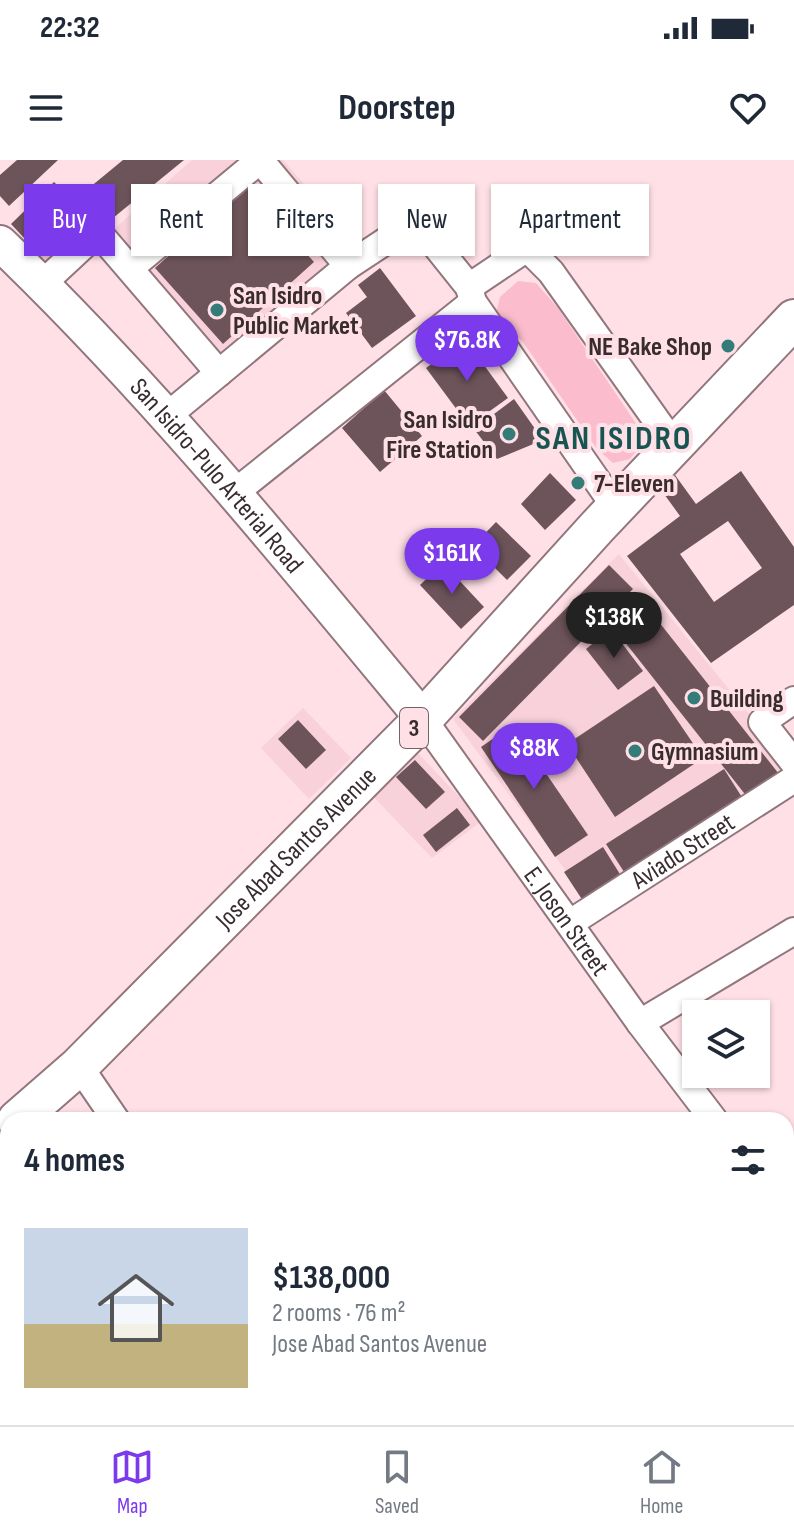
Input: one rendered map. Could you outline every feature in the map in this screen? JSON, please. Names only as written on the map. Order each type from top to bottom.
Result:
[{"type":"highway","name":"Jose Abad Santos Avenue","points":[[26,1112],[79,1066],[423,719],[794,319]]},
{"type":"main road","name":"San Isidro-Pulo Arterial Road","points":[[0,243],[167,416],[423,719]]},
{"type":"street","points":[[130,268],[260,160],[348,266]]},
{"type":"street","points":[[167,416],[348,266],[416,221],[471,295],[616,508]]},
{"type":"street","points":[[41,285],[98,232],[219,373]]},
{"type":"street","points":[[233,494],[527,248],[551,272],[674,445]]},
{"type":"street","points":[[794,700],[762,722],[794,763]]},
{"type":"street","name":"E. Joson Street","points":[[423,719],[640,1023],[708,1112]]},
{"type":"street","name":"Aviado Street","points":[[570,923],[794,779]]},
{"type":"street","points":[[640,1023],[794,931]]},
{"type":"street","points":[[79,1066],[111,1112]]},
{"type":"shaded area","points":[[192,160],[283,160],[304,184],[248,184],[248,256],[344,256],[209,375],[104,256],[115,256],[115,228],[131,214],[131,256],[232,256],[232,184],[165,184]]},
{"type":"shaded area","points":[[24,251],[24,256],[67,256],[44,278],[21,254]]},
{"type":"shaded area","points":[[518,281],[536,283],[558,308],[637,425],[641,445],[630,459],[613,463],[597,449],[523,342],[502,323],[496,313],[500,297]]},
{"type":"shaded area","points":[[619,554],[794,769],[592,906],[453,719]]},
{"type":"shaded area","points":[[303,708],[351,758],[309,799],[261,748]]},
{"type":"shaded area","points":[[414,749],[482,821],[432,858],[368,791]]},
{"type":"building","points":[[17,160],[58,160],[32,184],[24,184],[24,192],[9,206],[0,196],[0,175]]},
{"type":"building","points":[[123,160],[184,160],[155,184],[131,184],[131,203],[115,216],[115,184],[94,184]]},
{"type":"building","points":[[246,186],[248,188],[248,256],[309,256],[314,262],[223,344],[155,268],[168,256],[232,256],[232,199]]},
{"type":"building","points":[[24,211],[24,238],[11,224]]},
{"type":"building","points":[[380,268],[416,316],[372,348],[346,313],[367,297],[358,285]]},
{"type":"building","points":[[465,339],[508,398],[469,426],[426,368]]},
{"type":"building","points":[[384,390],[422,436],[380,472],[342,428]]},
{"type":"building","name":"San Isidro Fire Station","points":[[514,399],[543,440],[497,459],[474,429]]},
{"type":"building","points":[[741,471],[794,547],[794,605],[711,663],[627,556],[680,516],[659,487],[675,475],[696,504]],"holes":[[[728,521],[762,568],[714,602],[680,554]]]},
{"type":"building","points":[[550,473],[576,500],[545,530],[521,504]]},
{"type":"building","points":[[496,522],[531,556],[507,580],[473,546]]},
{"type":"building","points":[[443,563],[484,607],[461,629],[420,585]]},
{"type":"building","points":[[609,565],[633,589],[483,741],[459,717]]},
{"type":"building","name":"Building","points":[[640,598],[779,774],[748,798],[609,622]]},
{"type":"building","points":[[611,629],[643,671],[618,690],[586,649]]},
{"type":"building","name":"Gymnasium","points":[[654,686],[703,758],[615,817],[567,744]]},
{"type":"building","points":[[298,720],[326,750],[306,769],[278,739]]},
{"type":"building","points":[[513,725],[588,835],[555,857],[481,747]]},
{"type":"building","points":[[415,760],[445,792],[426,809],[396,777]]},
{"type":"building","name":"Building","points":[[724,769],[745,802],[628,878],[606,844]]},
{"type":"building","points":[[457,808],[470,825],[436,852],[423,835]]},
{"type":"building","points":[[603,847],[623,879],[585,904],[564,872]]},
{"type":"place","name":"San Isidro Public Market","points":[[217,310]]},
{"type":"place","name":"NE Bake Shop","points":[[728,346]]},
{"type":"place","name":"San Isidro Fire Station","points":[[509,434]]},
{"type":"place","name":"7-Eleven","points":[[578,483]]},
{"type":"place","name":"Building","points":[[694,698]]},
{"type":"place","name":"Gymnasium","points":[[635,751]]},
{"type":"district","name":"SAN ISIDRO","points":[[614,437]]}]
